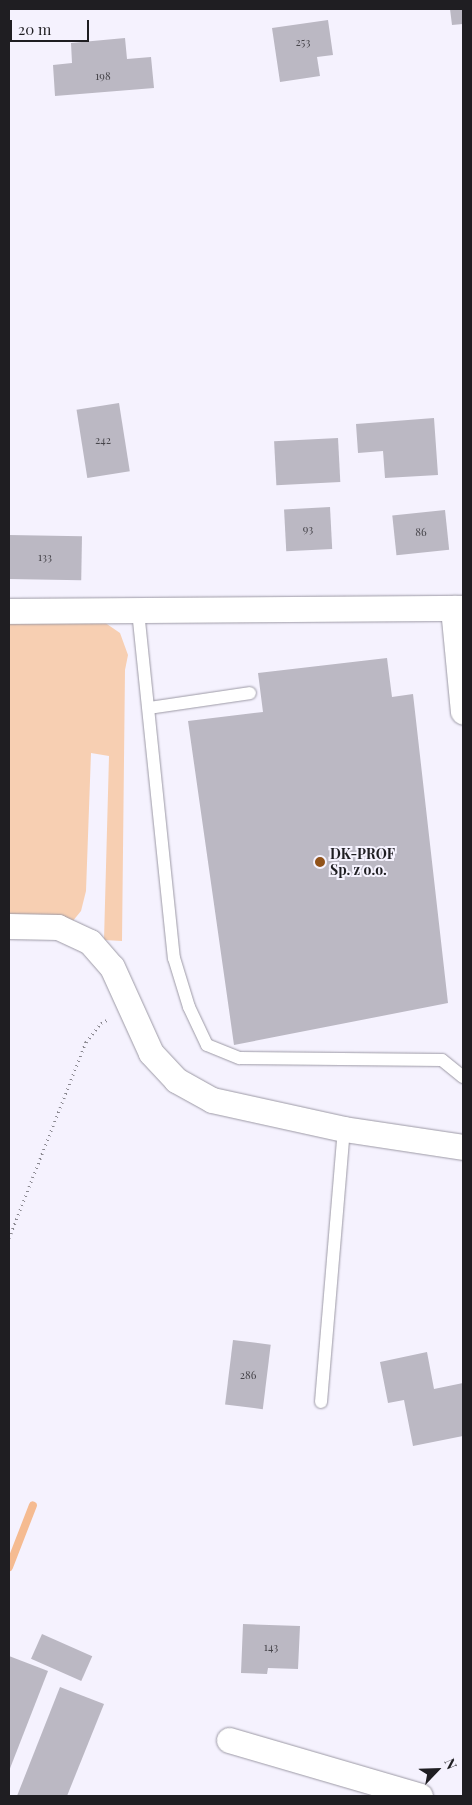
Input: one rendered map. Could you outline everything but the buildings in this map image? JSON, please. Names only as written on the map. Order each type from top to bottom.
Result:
[{"type":"street","points":[[9,611],[458,608],[463,712]]},
{"type":"street","points":[[9,926],[58,927],[79,934],[112,967],[130,1011],[151,1053],[176,1080],[212,1100],[344,1129],[463,1148]]},
{"type":"street","points":[[228,1740],[420,1796]]},
{"type":"lane","points":[[138,610],[141,654],[150,708],[174,958],[189,1007],[207,1044],[240,1058],[442,1060],[463,1077]]},
{"type":"lane","points":[[150,708],[250,693]]},
{"type":"lane","points":[[321,1402],[344,1129]]},
{"type":"path","points":[[9,1238],[86,1042],[101,1022],[130,1011]]},
{"type":"shaded area","points":[[101,620],[120,633],[128,655],[125,670],[122,941],[104,940],[109,756],[91,753],[86,891],[81,911],[72,922],[9,916],[9,623]]},
{"type":"waterway","points":[[9,1567],[33,1505]]},
{"type":"place","name":"DK-PROF Sp. z o.o.","points":[[320,862]]}]
